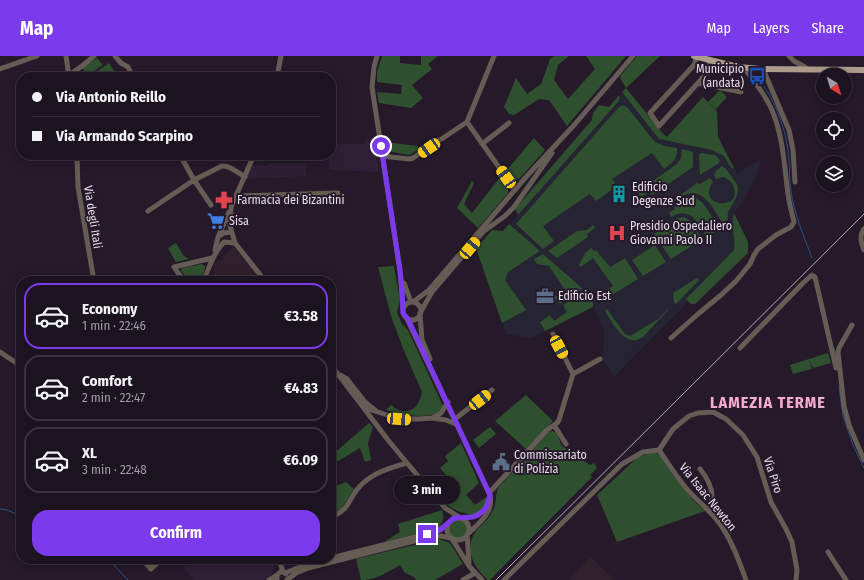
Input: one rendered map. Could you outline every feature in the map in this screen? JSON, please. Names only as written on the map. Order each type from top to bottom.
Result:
[{"type":"main road","points":[[695,56],[718,63],[744,68],[863,71]]},
{"type":"street","points":[[20,56],[23,61]]},
{"type":"street","points":[[0,69],[37,56]]},
{"type":"street","points":[[66,56],[68,72]]},
{"type":"street","points":[[74,72],[94,56]]},
{"type":"street","points":[[115,56],[121,64],[128,67],[130,72]]},
{"type":"street","points":[[278,72],[281,56]]},
{"type":"street","points":[[377,56],[374,67],[372,87],[400,270],[403,313],[408,319],[439,387],[448,402]]},
{"type":"street","points":[[382,156],[409,159],[413,158],[467,122],[494,56]]},
{"type":"street","points":[[403,308],[429,290],[633,56]]},
{"type":"street","points":[[695,56],[694,65],[650,113],[659,126],[707,73],[710,61]]},
{"type":"street","points":[[716,56],[718,63]]},
{"type":"street","points":[[782,70],[789,64],[789,56],[794,61],[805,67]]},
{"type":"street","points":[[671,338],[736,281],[750,264],[758,249],[776,235],[791,227],[794,222],[788,194],[780,136],[776,121],[765,97],[744,68]]},
{"type":"street","points":[[763,69],[789,130],[795,182]]},
{"type":"street","points":[[698,83],[741,92]]},
{"type":"street","points":[[467,122],[515,190],[520,190],[522,196]]},
{"type":"street","points":[[482,144],[509,123]]},
{"type":"street","points":[[408,319],[415,319],[432,292],[486,229],[512,209],[575,124]]},
{"type":"street","name":"Via degli Itali","points":[[77,160],[78,187],[93,276]]},
{"type":"street","points":[[183,160],[194,180],[212,205]]},
{"type":"street","points":[[215,253],[218,237],[252,160]]},
{"type":"street","points":[[148,211],[194,180],[222,166],[226,166],[245,177]]},
{"type":"street","points":[[236,196],[338,193]]},
{"type":"street","points":[[231,207],[231,232],[235,242],[261,276]]},
{"type":"street","points":[[497,211],[496,218],[501,218]]},
{"type":"street","points":[[864,229],[860,239],[864,250]]},
{"type":"street","points":[[218,237],[224,233],[231,232]]},
{"type":"street","points":[[205,276],[212,258],[231,232]]},
{"type":"street","points":[[224,242],[235,242]]},
{"type":"street","points":[[180,276],[174,267],[212,258]]},
{"type":"street","points":[[336,561],[434,536],[451,538],[455,540],[462,539],[489,511],[492,502],[490,494],[455,419],[423,344],[420,329],[419,306],[412,302],[400,270]]},
{"type":"street","points":[[740,348],[803,283],[812,275],[815,277],[835,351],[844,406],[849,425],[864,460]]},
{"type":"street","points":[[408,294],[420,296]]},
{"type":"street","points":[[836,368],[835,351],[852,325]]},
{"type":"street","points":[[336,557],[435,532],[448,524],[452,519],[460,517],[473,517],[482,513],[489,502],[490,494],[547,430],[559,420],[573,374],[553,334]]},
{"type":"street","points":[[0,352],[16,363]]},
{"type":"street","points":[[573,374],[600,359]]},
{"type":"street","points":[[336,374],[363,405],[369,416],[445,508],[468,522],[469,566]]},
{"type":"street","points":[[455,419],[492,390]]},
{"type":"street","points":[[432,418],[444,410],[448,402]]},
{"type":"street","points":[[363,405],[399,419],[432,418],[446,420],[458,425]]},
{"type":"street","points":[[369,416],[372,412],[378,412]]},
{"type":"street","name":"Via Piro","points":[[659,450],[674,429],[689,416],[698,413],[714,412],[726,419],[743,435],[757,457],[771,502],[792,542],[796,580]]},
{"type":"street","points":[[554,425],[566,444]]},
{"type":"street","points":[[504,580],[622,464],[643,452],[659,450]]},
{"type":"street","name":"Via Isaac Newton","points":[[659,450],[686,488],[709,510],[729,539],[746,580]]},
{"type":"street","points":[[336,515],[344,511],[357,489],[374,474],[407,463]]},
{"type":"street","points":[[700,469],[708,478],[711,489],[712,503],[709,510]]},
{"type":"street","points":[[445,508],[448,524],[447,532],[469,566],[482,580]]},
{"type":"street","points":[[828,552],[846,580]]},
{"type":"street","points":[[146,564],[151,569],[156,564]]},
{"type":"street","points":[[279,564],[280,575]]},
{"type":"street","points":[[269,580],[307,564]]},
{"type":"street","points":[[280,575],[288,577],[287,580],[296,573],[325,564]]},
{"type":"street","points":[[463,580],[475,573]]},
{"type":"shaded area","name":"Presidio Ospedaliero Giovanni Paolo II","points":[[626,88],[667,137],[703,97],[717,111],[718,137],[737,173],[761,159],[757,175],[742,203],[734,213],[748,242],[748,253],[695,304],[688,302],[614,377],[603,360],[604,330],[593,307],[531,338],[506,334],[476,248],[492,230],[503,231],[518,215],[515,209],[592,120],[593,113],[599,105],[609,107]]},
{"type":"shaded area","points":[[366,138],[374,139],[379,172],[329,170],[328,160],[336,160],[336,144],[364,144]]},
{"type":"shaded area","points":[[271,164],[305,164],[306,176],[246,179],[252,166],[265,166]]},
{"type":"shaded area","points":[[233,247],[257,276],[213,276],[214,264],[223,259],[224,255]]},
{"type":"shaded area","points":[[591,557],[615,580],[569,580]]},
{"type":"shaded area","points":[[196,564],[275,564],[274,571],[271,576],[264,580],[193,580],[183,567]]},
{"type":"green space","points":[[382,56],[400,56],[400,63],[421,65],[421,56],[438,56],[428,64],[432,69],[412,85],[423,98],[411,108],[379,103],[377,92],[401,94],[402,85],[377,82],[377,72]]},
{"type":"green space","points":[[554,56],[569,56],[558,65],[554,80],[568,99],[595,69],[586,56],[626,56],[567,126],[549,100],[539,99],[514,115],[509,114],[504,107],[516,78],[527,94],[541,84],[550,59]]},
{"type":"green space","points":[[637,56],[660,56],[626,88],[620,78],[621,75]]},
{"type":"green space","points":[[97,58],[103,65],[93,72],[84,72],[82,68]]},
{"type":"green space","points":[[109,63],[115,72],[96,72]]},
{"type":"green space","points":[[626,88],[667,137],[703,97],[717,111],[718,137],[734,168],[732,169],[724,156],[712,150],[659,139],[622,92]]},
{"type":"green space","points":[[720,90],[727,97],[716,109],[708,102]]},
{"type":"green space","points":[[619,95],[620,97],[618,102],[518,215],[515,209],[592,120],[593,113],[599,105],[609,107]]},
{"type":"green space","points":[[623,105],[627,107],[654,141],[664,146],[677,148],[677,155],[672,163],[664,169],[652,153],[612,179],[617,186],[596,201],[590,194],[543,226],[554,241],[543,249],[516,224],[619,107]]},
{"type":"green space","points":[[534,138],[545,150],[520,178],[516,180],[507,170]]},
{"type":"green space","points":[[385,142],[418,146],[418,150],[409,155],[387,151]]},
{"type":"green space","points":[[682,149],[693,152],[693,167],[652,195],[649,192],[641,197],[637,192],[677,164],[681,158]]},
{"type":"green space","points":[[701,153],[715,155],[720,160],[719,163],[700,175],[699,155]]},
{"type":"green space","points":[[722,166],[737,184],[738,189],[737,196],[728,212],[726,226],[705,198],[700,195],[694,193],[685,195],[671,202],[697,183],[700,184],[710,178],[713,182],[709,190],[710,197],[714,201],[726,203],[732,200],[735,195],[731,182],[723,177],[716,179],[714,175]]},
{"type":"green space","points":[[501,176],[508,186],[508,193],[478,228],[457,208],[472,181],[474,183],[464,204],[472,213]]},
{"type":"green space","points":[[696,198],[703,203],[720,229],[707,237],[693,217],[684,213],[671,217],[669,213],[675,209],[674,207],[686,199]]},
{"type":"green space","points":[[734,213],[748,242],[748,253],[695,304],[691,304],[686,299],[734,250]]},
{"type":"green space","points":[[685,217],[690,221],[703,239],[671,259],[654,234],[678,218]]},
{"type":"green space","points":[[509,224],[540,251],[508,272],[505,280],[526,310],[502,323],[476,248],[492,230],[503,231]]},
{"type":"green space","points":[[593,225],[595,228],[587,234],[588,237],[557,258],[548,251],[577,231],[587,230]]},
{"type":"green space","points":[[176,243],[184,256],[189,259],[176,262],[168,248]]},
{"type":"green space","points":[[655,245],[666,262],[643,276],[632,260]]},
{"type":"green space","points":[[591,248],[594,251],[596,250],[610,267],[625,258],[638,279],[602,301],[598,300],[597,298],[613,286],[593,258],[581,267],[579,265],[585,253]]},
{"type":"green space","points":[[543,254],[582,288],[560,304],[554,297],[565,290],[549,266],[537,264],[534,259]]},
{"type":"green space","points":[[202,264],[205,266],[202,276],[186,276],[181,271],[182,268]]},
{"type":"green space","points":[[394,266],[400,301],[397,312],[402,324],[408,330],[443,406],[439,411],[425,416],[408,415],[386,410],[391,405],[401,411],[411,410],[418,403],[422,392],[391,316],[378,267]]},
{"type":"green space","points":[[697,278],[699,280],[676,304],[674,303],[673,293]]},
{"type":"green space","points":[[584,292],[593,303],[593,307],[545,331],[540,322],[550,315],[554,321],[567,312],[563,305]]},
{"type":"green space","points":[[607,309],[625,334],[630,336],[658,319],[669,309],[643,337],[637,340],[631,340],[626,338],[617,329],[606,313],[605,310]]},
{"type":"green space","points":[[828,353],[831,363],[813,368],[809,359]]},
{"type":"green space","points":[[809,359],[812,369],[793,374],[790,365]]},
{"type":"green space","points":[[526,395],[553,421],[527,450],[495,421]]},
{"type":"green space","points":[[369,423],[373,427],[368,443],[371,460],[365,462],[360,448],[336,462],[336,452]]},
{"type":"green space","points":[[490,427],[496,434],[479,448],[473,440]]},
{"type":"green space","points":[[548,432],[556,432],[562,446],[590,465],[594,463],[597,468],[590,475],[592,477],[490,580],[488,580],[478,570],[472,558],[470,545],[472,538],[476,531],[489,518],[494,509],[498,488]]},
{"type":"green space","points":[[461,443],[479,483],[466,495],[475,505],[486,497],[485,505],[482,510],[477,513],[464,513],[451,508],[446,504],[460,491],[440,468],[448,461],[445,456]]},
{"type":"green space","points":[[654,452],[660,455],[672,474],[694,501],[705,511],[617,542],[597,495],[638,457]]},
{"type":"green space","points":[[346,482],[354,489],[341,509],[336,511],[336,486]]},
{"type":"green space","points":[[442,510],[443,520],[436,529],[384,542],[400,532],[398,524]]},
{"type":"green space","points":[[458,520],[464,523],[467,529],[464,535],[458,538],[452,535],[449,529],[452,523]]},
{"type":"green space","points":[[439,539],[450,543],[463,564],[435,580],[416,580],[414,577],[405,573],[400,565],[377,577],[361,580],[356,559]]},
{"type":"waterway","points":[[758,78],[770,96],[780,117],[788,149],[792,200],[812,258]]},
{"type":"waterway","points":[[834,348],[836,356]]},
{"type":"waterway","points":[[839,387],[843,416],[853,445],[864,468]]},
{"type":"waterway","points":[[0,509],[16,514]]},
{"type":"waterway","points":[[113,564],[128,580]]},
{"type":"railway","points":[[496,580],[864,214]]},
{"type":"place","name":"Municipio (andata)","points":[[757,76]]},
{"type":"place","name":"Edificio Degenze Sud","points":[[619,194]]},
{"type":"place","name":"Farmacia dei Bizantini","points":[[224,200]]},
{"type":"place","name":"Sisa","points":[[216,221]]},
{"type":"place","name":"Presidio Ospedaliero Giovanni Paolo II","points":[[617,233]]},
{"type":"place","name":"Edificio Est","points":[[545,296]]},
{"type":"place","name":"Commissariato di Polizia","points":[[501,462]]},
{"type":"district","name":"LAMEZIA TERME","points":[[768,402]]},
{"type":"route","points":[[381,146],[400,270],[403,313],[405,318],[408,319],[439,387],[448,402],[490,495],[489,502],[482,513],[473,517],[454,518],[440,530],[427,534]]}]
